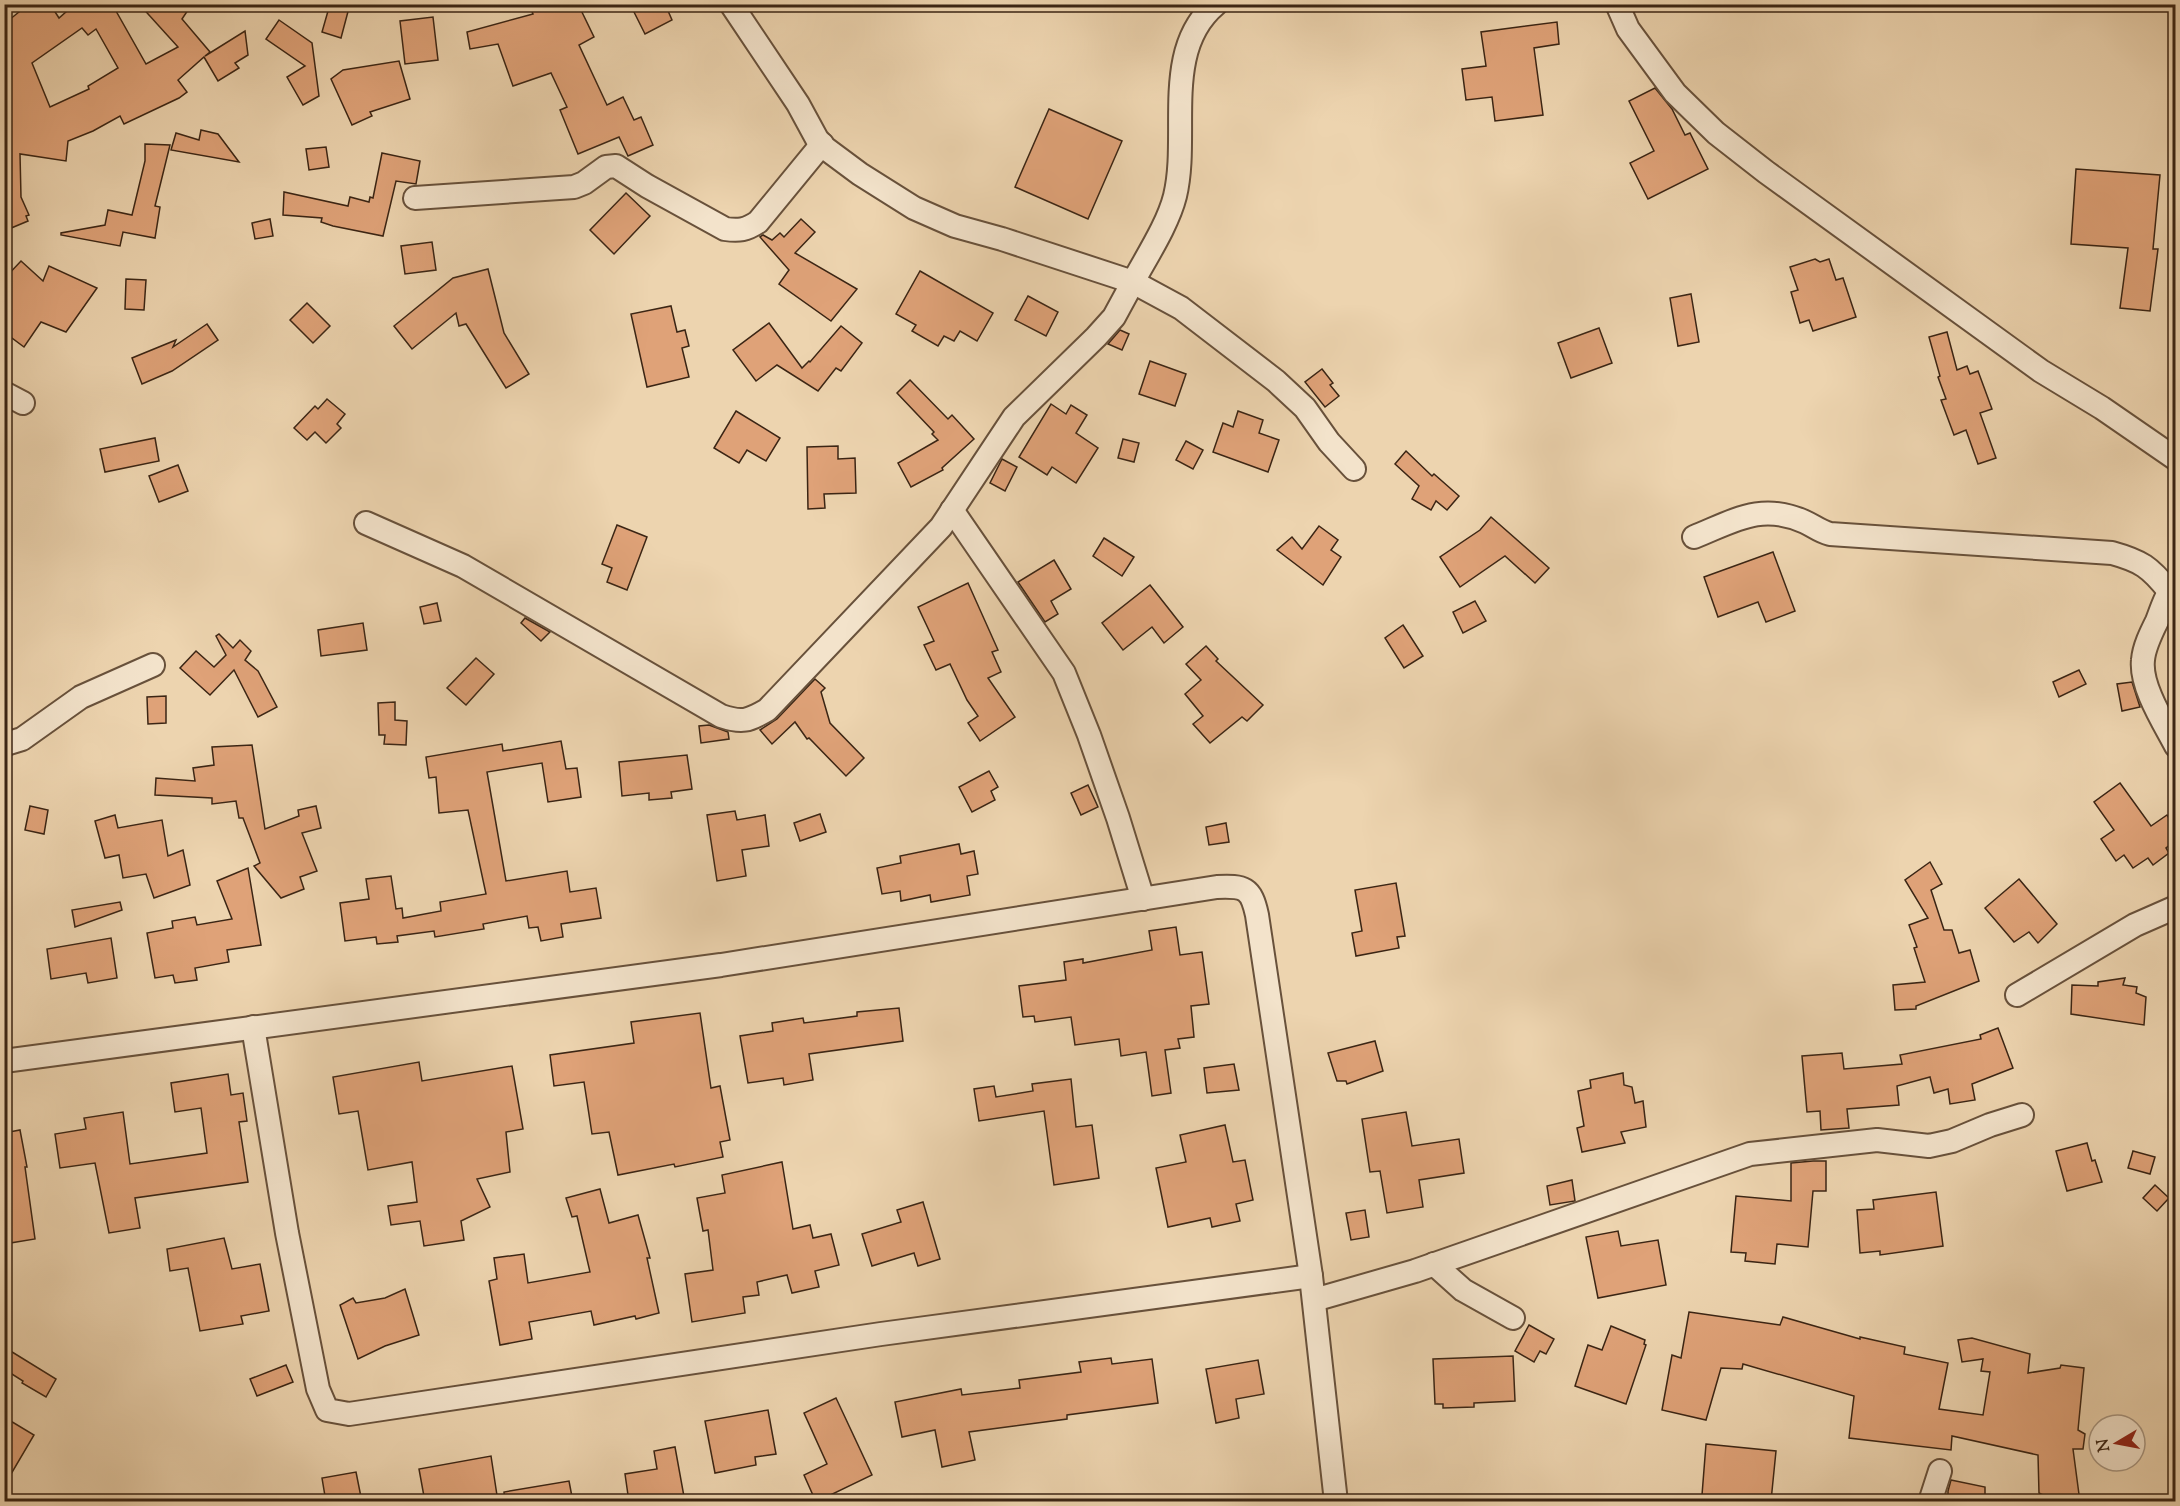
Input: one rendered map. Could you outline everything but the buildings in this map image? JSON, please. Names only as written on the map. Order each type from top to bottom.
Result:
[{"type":"street","points":[[731,4],[798,104],[817,139],[860,174],[914,208],[954,226],[1002,239],[1133,282],[1181,308],[1276,381],[1305,408],[1329,442],[1354,469]]},
{"type":"street","points":[[366,523],[463,566],[721,716],[738,722],[753,718],[767,710],[942,527],[1014,417],[1114,317],[1175,196],[1180,146],[1182,76],[1186,54],[1203,18],[1216,4]]},
{"type":"street","points":[[1617,4],[1628,29],[1675,93],[1716,133],[1766,172],[2042,371],[2102,408],[2175,459]]},
{"type":"street","points":[[415,198],[574,187],[584,183],[606,167],[616,166],[647,186],[725,229],[739,231],[748,229],[758,222],[822,144]]},
{"type":"street","points":[[952,510],[1064,674],[1089,735],[1143,899]]},
{"type":"street","points":[[1694,537],[1751,513],[1772,513],[1806,522],[1816,530],[1830,534],[2112,553],[2137,560],[2172,587],[2149,639],[2143,659],[2143,675],[2175,746]]},
{"type":"street","points":[[4,741],[9,743],[22,740],[81,698],[153,665]]},
{"type":"street","points":[[4,1061],[721,964],[1217,887],[1237,886],[1248,891],[1254,900],[1311,1276],[1336,1502]]},
{"type":"street","points":[[2017,995],[2135,925],[2175,907]]},
{"type":"street","points":[[253,1027],[286,1233],[318,1389],[327,1410],[349,1414],[881,1334],[1311,1276]]},
{"type":"street","points":[[1314,1300],[1434,1264],[1750,1154],[1877,1140],[1929,1146],[1952,1141],[2022,1115]]},
{"type":"street","points":[[1434,1264],[1464,1290],[1513,1318]]},
{"type":"street","points":[[1930,1502],[1940,1471]]}]
